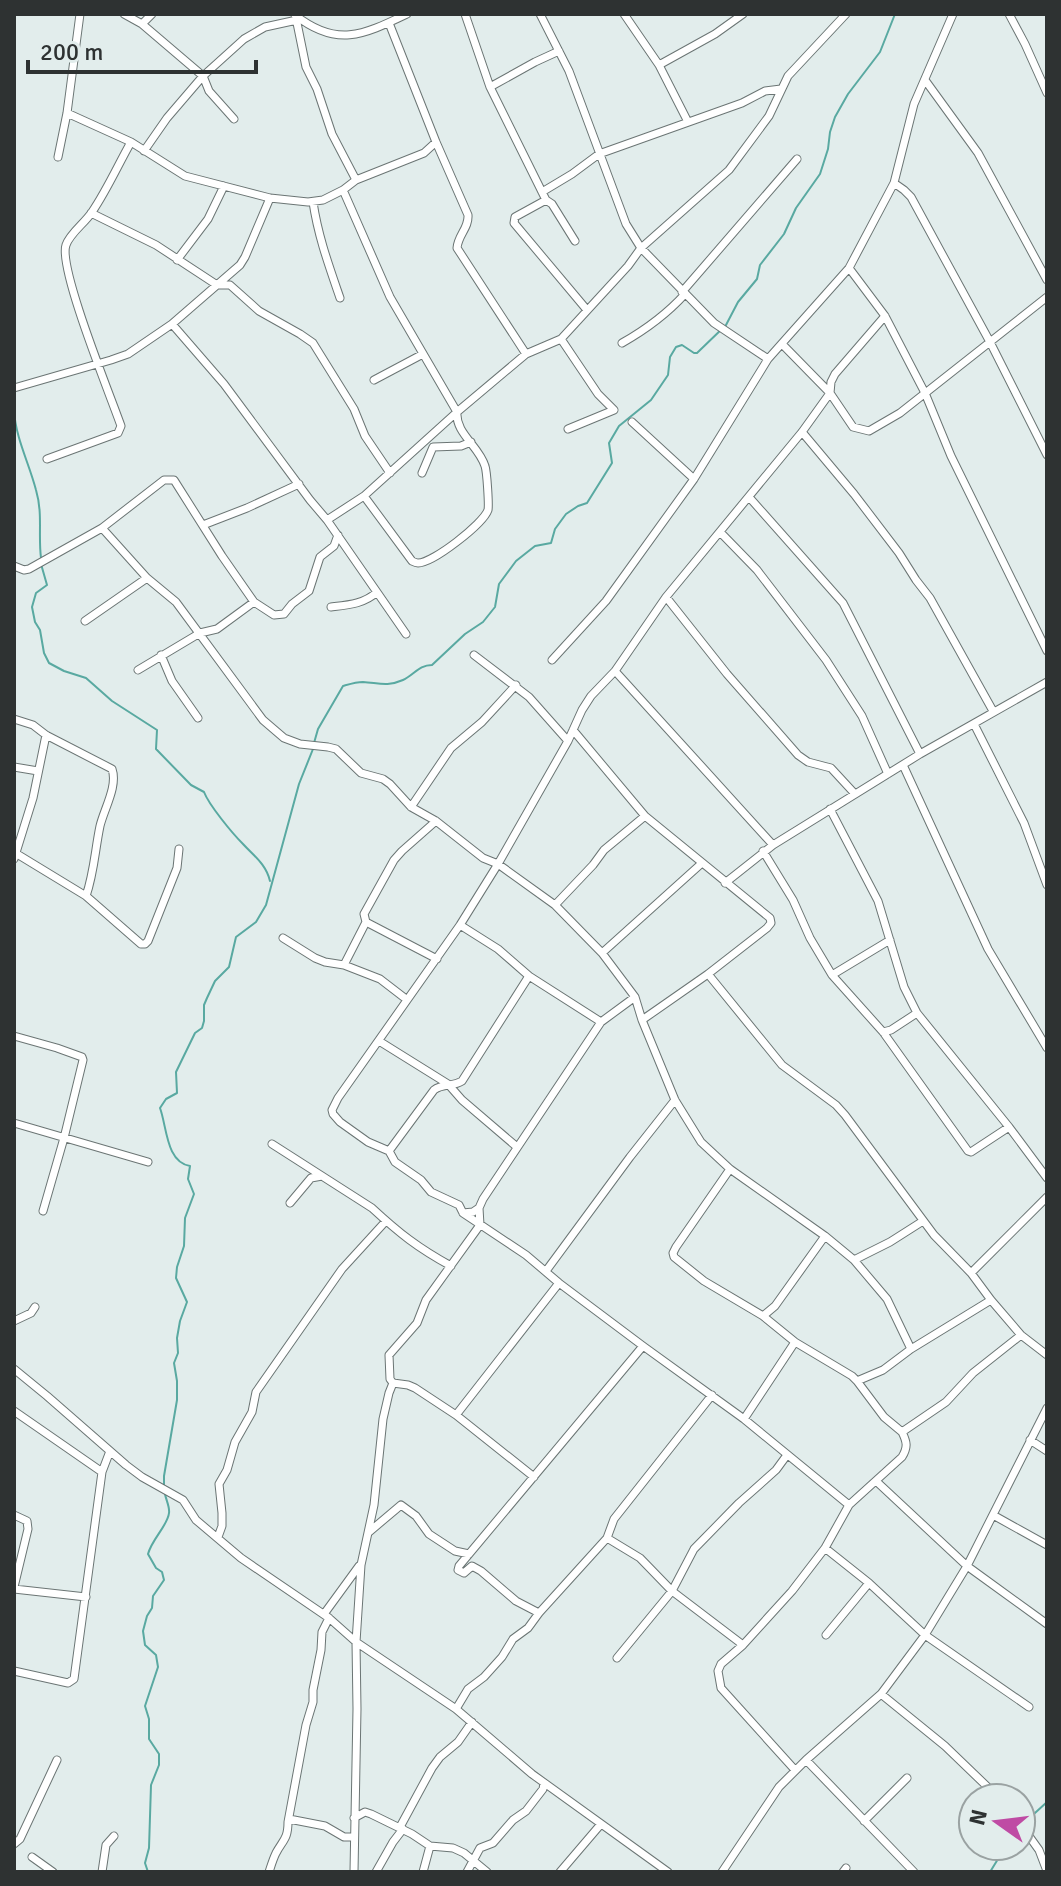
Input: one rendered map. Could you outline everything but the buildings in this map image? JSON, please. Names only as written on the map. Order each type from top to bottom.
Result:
[{"type":"street","points":[[58,157],[80,14]]},
{"type":"street","points":[[124,14],[142,24],[203,76],[209,91],[234,119]]},
{"type":"street","points":[[142,24],[152,14]]},
{"type":"street","points":[[295,17],[314,29],[334,36],[354,35],[407,14]]},
{"type":"street","points":[[465,14],[490,87],[544,196],[575,241]]},
{"type":"street","points":[[540,14],[578,94],[626,224],[641,248],[723,330],[768,359]]},
{"type":"street","points":[[624,14],[659,65],[688,122]]},
{"type":"street","points":[[659,65],[715,34],[743,14]]},
{"type":"street","points":[[327,520],[364,496],[526,354],[561,339],[641,248],[729,170],[769,116],[788,76],[846,14]]},
{"type":"street","points":[[552,660],[606,601],[694,479],[768,359],[849,268],[894,183],[914,104],[953,14]]},
{"type":"street","points":[[1009,14],[1047,93]]},
{"type":"street","points":[[144,151],[203,76],[251,34],[295,17]]},
{"type":"street","points":[[295,17],[306,67],[332,134],[356,180]]},
{"type":"street","points":[[389,23],[468,215],[469,223],[458,240],[457,248],[526,354]]},
{"type":"street","points":[[490,87],[559,51]]},
{"type":"street","points":[[925,80],[978,153],[1047,280]]},
{"type":"street","points":[[587,310],[514,223],[515,217],[599,154],[742,103],[765,91],[781,89]]},
{"type":"street","points":[[67,113],[131,142],[185,176],[270,198],[313,202],[343,190],[356,180],[424,153],[436,142]]},
{"type":"street","points":[[47,459],[118,433],[121,429],[69,280],[65,252],[69,239],[91,213],[131,142]]},
{"type":"street","points":[[622,343],[669,311],[797,159]]},
{"type":"street","points":[[894,183],[911,197],[1047,455]]},
{"type":"street","points":[[177,260],[208,219],[224,186]]},
{"type":"street","points":[[343,190],[390,297],[457,412],[456,421],[485,465],[489,505],[484,517],[470,531],[424,562],[412,561],[364,496]]},
{"type":"street","points":[[14,388],[128,354],[172,324],[240,265],[270,198]]},
{"type":"street","points":[[313,202],[323,251],[340,298]]},
{"type":"street","points":[[91,213],[156,245],[217,285],[230,285],[259,311],[313,343],[354,409],[365,436],[390,473]]},
{"type":"street","points":[[849,268],[885,316],[925,393],[951,456],[1047,651]]},
{"type":"street","points":[[782,344],[830,393],[853,427],[869,431],[900,413],[1047,297]]},
{"type":"street","points":[[849,1505],[744,1419],[559,1283],[526,1255],[463,1213],[459,1205],[431,1192],[421,1180],[398,1165],[389,1151],[368,1142],[340,1122],[332,1110],[460,925],[498,864],[591,696],[615,671],[666,597],[802,432],[830,393],[835,374],[885,316]]},
{"type":"street","points":[[172,324],[224,384],[327,520],[406,634]]},
{"type":"street","points":[[561,339],[598,394],[614,410],[568,429]]},
{"type":"street","points":[[374,380],[423,354]]},
{"type":"street","points":[[632,422],[694,479]]},
{"type":"street","points":[[802,432],[854,494],[930,598],[993,711]]},
{"type":"street","points":[[422,473],[433,447],[461,446],[471,442]]},
{"type":"street","points":[[14,566],[29,569],[102,528],[169,479],[174,480],[254,602],[274,615],[284,614],[309,591],[320,557],[334,546],[338,535]]},
{"type":"street","points":[[203,525],[299,484]]},
{"type":"street","points":[[749,497],[843,603],[920,754]]},
{"type":"street","points":[[102,528],[147,578],[176,602],[258,715],[273,729],[284,738],[300,744],[336,749],[361,773],[383,779],[411,807],[436,821],[483,858],[498,864],[555,905],[602,953],[635,997],[675,1100],[701,1142],[730,1169],[854,1260],[887,1299],[911,1349]]},
{"type":"street","points":[[720,532],[757,570],[826,660],[862,716],[888,774]]},
{"type":"street","points":[[85,621],[147,578]]},
{"type":"street","points":[[331,607],[362,602],[377,592]]},
{"type":"street","points":[[666,597],[727,674],[798,755],[808,762],[831,768],[855,794]]},
{"type":"street","points":[[138,670],[200,633],[217,629],[254,602]]},
{"type":"street","points":[[161,655],[172,681],[198,718]]},
{"type":"street","points":[[474,655],[516,685],[568,741]]},
{"type":"street","points":[[615,671],[773,845]]},
{"type":"street","points":[[411,807],[451,748],[482,722],[516,685]]},
{"type":"street","points":[[725,883],[763,851],[830,809],[993,711],[1046,685]]},
{"type":"street","points":[[14,719],[33,725],[46,735],[112,769],[115,775],[86,896]]},
{"type":"street","points":[[974,724],[1024,823],[1047,885]]},
{"type":"street","points":[[573,730],[645,816],[770,918],[767,928],[642,1020]]},
{"type":"street","points":[[46,735],[16,852],[86,896],[141,944],[145,944],[177,868],[179,849]]},
{"type":"street","points":[[903,765],[988,949],[1047,1048]]},
{"type":"street","points":[[14,767],[38,771]]},
{"type":"street","points":[[830,809],[878,901],[904,987],[917,1013],[1047,1178]]},
{"type":"street","points":[[555,905],[604,850],[645,816]]},
{"type":"street","points":[[344,965],[366,922],[364,914],[394,860],[436,821]]},
{"type":"street","points":[[763,851],[832,975],[887,1031],[890,1042],[968,1151],[1009,1127]]},
{"type":"street","points":[[602,953],[702,863]]},
{"type":"street","points":[[366,922],[437,959]]},
{"type":"street","points":[[460,925],[498,949],[529,976],[601,1022]]},
{"type":"street","points":[[283,938],[315,958],[380,979],[406,999]]},
{"type":"street","points":[[832,975],[890,940]]},
{"type":"street","points":[[708,974],[773,1056],[845,1115],[923,1221],[971,1273],[1021,1335],[1047,1355]]},
{"type":"street","points":[[389,1151],[440,1086],[462,1081],[529,976]]},
{"type":"street","points":[[463,1213],[479,1208],[601,1022],[635,997]]},
{"type":"street","points":[[887,1031],[917,1013]]},
{"type":"street","points":[[14,1036],[57,1048],[83,1060],[43,1211]]},
{"type":"street","points":[[379,1041],[448,1084],[517,1147]]},
{"type":"street","points":[[546,1271],[675,1100]]},
{"type":"street","points":[[14,1123],[148,1162]]},
{"type":"street","points":[[272,1144],[372,1208],[419,1248],[451,1266]]},
{"type":"street","points":[[730,1169],[676,1247],[674,1257],[704,1281],[763,1316],[795,1342],[857,1381],[907,1441],[902,1457],[849,1505],[825,1548],[792,1591],[743,1645],[721,1664],[718,1671],[721,1688],[795,1770]]},
{"type":"street","points":[[290,1203],[311,1178],[322,1176]]},
{"type":"street","points":[[971,1273],[1047,1197]]},
{"type":"street","points":[[393,1383],[390,1379],[389,1355],[417,1323],[426,1300],[480,1225],[479,1208]]},
{"type":"street","points":[[854,1260],[923,1221]]},
{"type":"street","points":[[218,1537],[222,1526],[219,1484],[227,1470],[235,1442],[252,1412],[256,1392],[342,1269],[385,1222]]},
{"type":"street","points":[[763,1316],[775,1306],[825,1236]]},
{"type":"street","points":[[456,1415],[559,1283]]},
{"type":"street","points":[[857,1381],[883,1370],[991,1300]]},
{"type":"street","points":[[14,1321],[31,1313],[35,1307]]},
{"type":"street","points":[[902,1432],[946,1402],[973,1373],[1021,1335]]},
{"type":"street","points":[[744,1419],[795,1342]]},
{"type":"street","points":[[539,1613],[516,1601],[472,1566],[464,1573],[458,1570],[461,1562],[643,1346]]},
{"type":"street","points":[[14,1369],[142,1477],[183,1500],[196,1520],[241,1558],[327,1616],[356,1642],[456,1709],[521,1766],[667,1872]]},
{"type":"street","points":[[393,1383],[415,1388],[456,1415],[534,1477]]},
{"type":"street","points":[[354,1872],[356,1642],[361,1565],[374,1505],[383,1419],[393,1383]]},
{"type":"street","points":[[456,1709],[468,1689],[484,1677],[513,1639],[528,1628],[607,1538],[614,1519],[712,1395]]},
{"type":"street","points":[[722,1872],[779,1787],[881,1694],[925,1635],[967,1566],[1047,1408]]},
{"type":"street","points":[[14,1411],[102,1472]]},
{"type":"street","points":[[1030,1440],[1047,1451]]},
{"type":"street","points":[[14,1671],[72,1682],[102,1472],[110,1451]]},
{"type":"street","points":[[617,1658],[672,1591],[694,1549],[776,1470],[787,1455]]},
{"type":"street","points":[[876,1481],[967,1566],[1047,1624]]},
{"type":"street","points":[[369,1532],[401,1505],[416,1516],[429,1534],[455,1551],[469,1554]]},
{"type":"street","points":[[14,1515],[27,1521],[28,1529],[14,1588],[86,1597]]},
{"type":"street","points":[[993,1515],[1047,1545]]},
{"type":"street","points":[[607,1538],[640,1558],[672,1591],[743,1645]]},
{"type":"street","points":[[825,1548],[869,1583],[925,1635],[1029,1707]]},
{"type":"street","points":[[269,1872],[275,1854],[286,1839],[306,1725],[313,1702],[322,1632],[327,1616],[361,1565]]},
{"type":"street","points":[[826,1635],[869,1583]]},
{"type":"street","points":[[881,1694],[945,1746],[982,1782]]},
{"type":"street","points":[[376,1872],[432,1768],[458,1742],[472,1722]]},
{"type":"street","points":[[14,1844],[20,1839],[57,1760]]},
{"type":"street","points":[[806,1760],[914,1872]]},
{"type":"street","points":[[864,1821],[907,1778]]},
{"type":"street","points":[[467,1872],[480,1848],[493,1843],[513,1820],[526,1811],[543,1789],[544,1783]]},
{"type":"street","points":[[354,1818],[365,1812],[402,1828],[430,1846],[453,1848],[487,1872]]},
{"type":"street","points":[[289,1819],[325,1826],[344,1837],[354,1837]]},
{"type":"street","points":[[560,1872],[601,1824]]},
{"type":"street","points":[[102,1872],[106,1845],[114,1836]]},
{"type":"street","points":[[423,1872],[430,1846]]},
{"type":"street","points":[[1037,1847],[1047,1871]]},
{"type":"street","points":[[32,1857],[53,1872]]},
{"type":"waterway","points":[[314,743],[318,729],[343,686],[360,682],[392,683],[432,665],[465,634],[483,622],[495,607],[499,584],[516,561],[535,546],[551,543],[555,529],[566,514],[587,503],[612,463],[609,443],[619,426],[651,400],[668,375],[670,357],[676,347],[682,345],[697,353],[726,325],[738,302],[757,279],[760,265],[784,234],[796,208],[820,174],[835,117],[848,94],[880,52],[895,14]]},
{"type":"waterway","points":[[14,411],[38,499],[41,558]]},
{"type":"waterway","points":[[41,564],[47,585],[36,593],[32,607],[49,663],[86,678],[112,701],[157,730],[156,749],[191,785],[204,792],[227,826],[263,865],[270,881]]},
{"type":"waterway","points":[[164,1487],[177,1400],[174,1363],[178,1353],[177,1338],[187,1302],[176,1278],[177,1267],[184,1246],[185,1218],[194,1194],[188,1179],[190,1166],[182,1163],[172,1151],[160,1108],[166,1099],[177,1093],[176,1072],[195,1033],[202,1028],[204,1005],[215,981],[229,967],[236,937],[256,922],[266,905],[299,784],[313,749]]},
{"type":"waterway","points":[[148,1872],[145,1863],[149,1848],[151,1785],[159,1765],[159,1754],[149,1739],[149,1719],[145,1706],[158,1667],[156,1655],[145,1645],[143,1631],[153,1596],[164,1580],[162,1572],[148,1554],[168,1518],[165,1494]]},
{"type":"waterway","points":[[1037,1811],[1047,1802]]},
{"type":"waterway","points":[[990,1872],[996,1862]]}]
